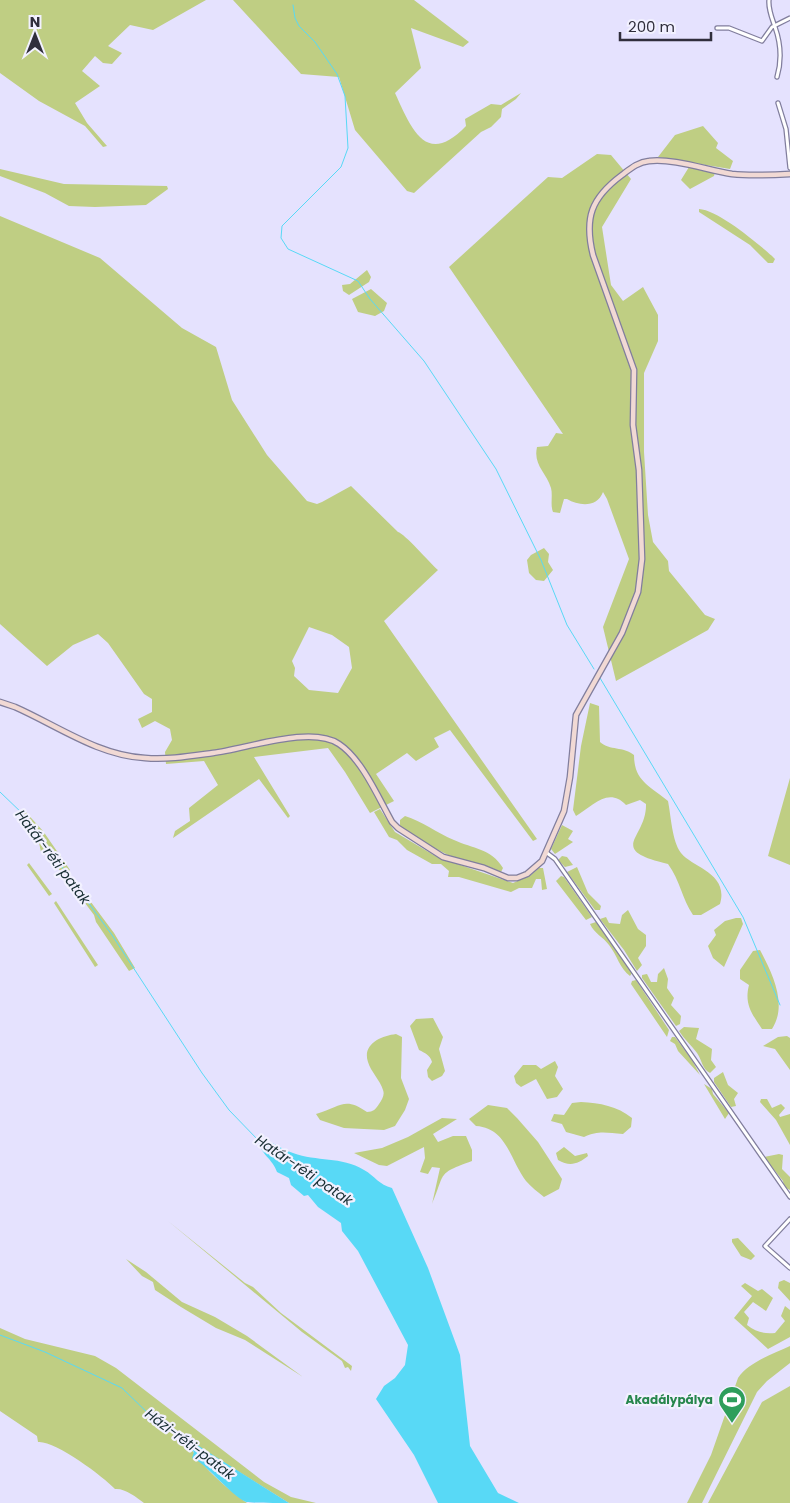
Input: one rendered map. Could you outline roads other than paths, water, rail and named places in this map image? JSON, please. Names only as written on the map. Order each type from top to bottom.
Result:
[{"type":"main road","points":[[0,702],[22,709],[83,740],[134,757],[163,758],[214,753],[307,737],[331,739],[341,745],[355,759],[392,822],[443,857],[512,878],[521,877],[536,868],[547,854],[567,796],[576,715],[622,633],[638,592],[641,576],[640,485],[634,425],[635,378],[593,255],[589,238],[590,213],[595,202],[607,187],[637,165],[646,161],[744,175],[790,174]]},
{"type":"street","points":[[769,0],[782,59],[777,77]]},
{"type":"street","points":[[717,28],[729,28],[762,41],[775,26],[790,18]]},
{"type":"street","points":[[778,103],[786,129],[790,168]]},
{"type":"street","points":[[547,854],[555,859],[790,1197]]},
{"type":"street","points":[[790,1219],[765,1246],[790,1268]]},
{"type":"water","points":[[258,1140],[268,1141],[302,1156],[347,1163],[368,1172],[384,1185],[392,1188],[428,1268],[460,1355],[470,1446],[498,1493],[519,1503],[438,1503],[414,1455],[376,1399],[384,1386],[395,1378],[405,1365],[408,1345],[358,1251],[342,1231],[341,1223],[318,1207],[308,1195],[304,1196],[291,1185],[289,1178],[277,1172],[273,1163],[261,1149]]},
{"type":"water","points":[[183,1436],[289,1503],[246,1502],[239,1498],[203,1465],[192,1458],[194,1452],[188,1448],[192,1449]]},
{"type":"waterway","points":[[293,5],[295,18],[299,26],[315,42],[337,74],[345,96],[348,148],[341,167],[282,226],[281,238],[288,249],[358,281],[370,299],[424,361],[496,469],[541,560],[567,625],[594,669]]},
{"type":"waterway","points":[[600,678],[743,917],[780,1005]]},
{"type":"waterway","name":"Határ-réti patak","points":[[0,792],[24,815],[112,935],[202,1073],[229,1110],[258,1140]]},
{"type":"waterway","name":"Házi-réti-patak","points":[[0,1335],[45,1352],[122,1388],[155,1420],[185,1439]]},
{"type":"place","name":"Akadálypálya","points":[[732,1424]]}]
